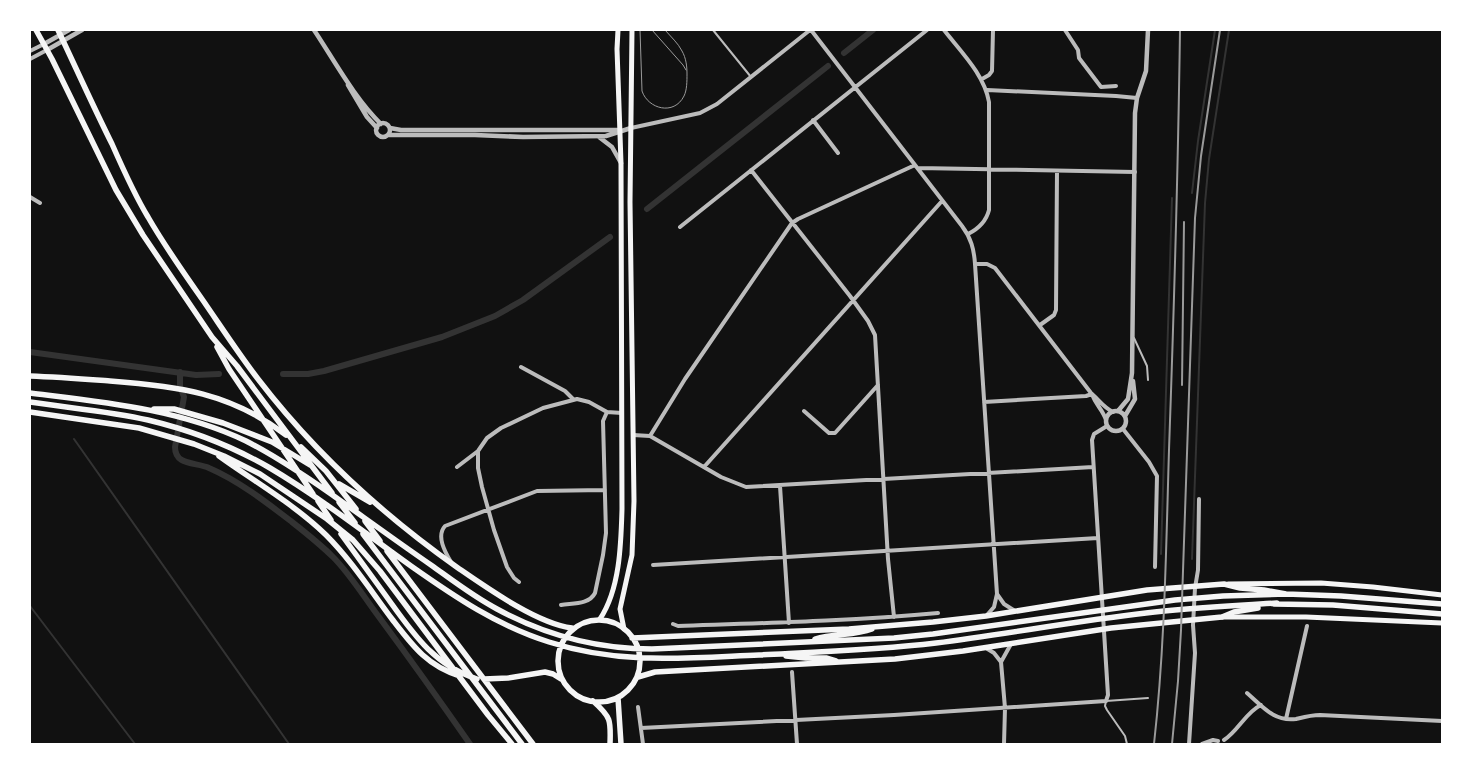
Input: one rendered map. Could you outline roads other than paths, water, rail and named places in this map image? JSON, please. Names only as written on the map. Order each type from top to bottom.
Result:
[{"type":"main road","points":[[36,30],[126,208],[212,337],[236,366],[522,744]]},
{"type":"main road","points":[[600,619],[611,599],[618,566],[622,509],[621,163],[618,30]]},
{"type":"main road","points":[[624,629],[620,609],[632,556],[634,501],[632,30]]},
{"type":"main road","points":[[61,35],[148,217],[184,274],[258,379],[287,414],[317,448],[376,505],[402,527],[477,581],[523,609],[554,624],[572,628]]},
{"type":"main road","points":[[212,337],[229,369],[307,486],[413,633],[428,651],[448,666],[477,679]]},
{"type":"main road","points":[[30,376],[137,383],[194,391],[240,407],[284,433],[308,453],[342,491],[533,744]]},
{"type":"main road","points":[[30,392],[140,409],[190,412],[272,442],[376,505]]},
{"type":"main road","points":[[30,402],[130,416],[186,431],[233,449],[274,470],[302,488],[456,597],[495,620],[544,640],[599,654],[661,659],[895,647],[1142,613],[1277,603],[1333,605],[1442,614]]},
{"type":"main road","points":[[30,412],[116,424],[184,440],[232,459],[264,477],[335,525],[366,553],[512,744]]},
{"type":"main road","points":[[174,412],[237,437],[280,460],[316,483],[464,588],[500,610],[528,624],[554,633],[605,645],[652,649],[885,638],[933,634],[1175,600],[1223,596],[1286,594],[1442,604]]},
{"type":"main road","points":[[204,448],[300,513],[327,536],[348,560],[412,644],[427,659],[447,672],[469,679],[492,680],[545,672],[561,679],[574,693],[593,700],[607,701],[618,698],[630,690],[638,677],[640,659],[637,646],[624,629],[613,622],[600,619],[586,621],[572,628],[563,640],[557,665],[561,679]]},
{"type":"main road","points":[[632,638],[879,627],[986,616],[1147,590],[1224,584],[1321,583],[1442,595]]},
{"type":"main road","points":[[1224,584],[1286,594]]},
{"type":"main road","points":[[1222,617],[1234,612],[1277,603]]},
{"type":"main road","points":[[638,677],[655,672],[895,658],[1111,628],[1222,617],[1306,617],[1442,623]]},
{"type":"main road","points":[[806,642],[824,636],[863,633],[879,627]]},
{"type":"main road","points":[[772,654],[826,658],[841,662]]},
{"type":"main road","points":[[618,698],[622,744]]},
{"type":"main road","points":[[593,700],[609,717],[610,744]]},
{"type":"street","points":[[30,51],[70,30]]},
{"type":"street","points":[[30,59],[47,50],[61,35],[82,30]]},
{"type":"street","points":[[314,30],[371,114],[382,124],[387,124],[390,128],[401,130],[620,130],[700,113],[717,104],[811,30],[968,234],[973,248],[997,594],[994,607],[986,616]]},
{"type":"street","points":[[680,227],[927,30]]},
{"type":"street","points":[[944,30],[982,79],[989,102],[990,170],[988,214],[983,223],[968,234]]},
{"type":"street","points":[[982,79],[992,71],[993,30]]},
{"type":"street","points":[[1065,30],[1077,48],[1079,58],[1101,87],[1116,86]]},
{"type":"street","points":[[1124,429],[1125,416],[1134,399],[1132,333],[1135,114],[1137,98],[1146,71],[1148,30]]},
{"type":"street","points":[[343,75],[352,93],[367,117],[377,128],[377,132],[381,137],[389,134],[514,137],[598,136],[610,135],[620,130]]},
{"type":"street","points":[[986,90],[1137,98]]},
{"type":"street","points":[[814,120],[838,153]]},
{"type":"street","points":[[377,128],[382,124]]},
{"type":"street","points":[[389,134],[390,128]]},
{"type":"street","points":[[598,136],[612,147],[621,163]]},
{"type":"street","points":[[650,436],[685,379],[792,223],[798,219],[916,167],[1135,172]]},
{"type":"street","points":[[751,170],[853,301],[874,332],[894,617]]},
{"type":"street","points":[[1040,326],[1055,313],[1057,308],[1057,171]]},
{"type":"street","points":[[30,197],[40,203]]},
{"type":"street","points":[[704,467],[942,201]]},
{"type":"street","points":[[975,264],[986,264],[995,268],[1092,394],[1106,407],[1125,416]]},
{"type":"street","points":[[521,367],[565,391],[573,399]]},
{"type":"street","points":[[1106,420],[1108,415],[1128,399],[1132,373]]},
{"type":"street","points":[[804,411],[829,433],[834,433],[878,385]]},
{"type":"street","points":[[984,402],[1086,396],[1092,394]]},
{"type":"street","points":[[1092,394],[1110,430],[1115,432],[1124,429]]},
{"type":"street","points":[[457,467],[478,451],[487,438],[509,423],[543,408],[573,399],[587,401],[606,412],[622,412]]},
{"type":"street","points":[[561,604],[587,601],[594,596],[605,542],[603,421],[606,412]]},
{"type":"street","points":[[641,728],[1106,701],[1108,696],[1092,438],[1096,432],[1107,426]]},
{"type":"street","points":[[1124,429],[1156,474],[1155,567]]},
{"type":"street","points":[[633,435],[650,436],[743,487],[1093,467]]},
{"type":"street","points":[[478,451],[478,468],[488,510],[507,567],[519,582]]},
{"type":"street","points":[[780,486],[789,623]]},
{"type":"street","points":[[452,564],[443,547],[442,531],[445,526],[537,491],[605,490]]},
{"type":"street","points":[[1189,744],[1195,653],[1193,626],[1198,570],[1199,499]]},
{"type":"street","points":[[654,565],[1098,538]]},
{"type":"street","points":[[997,594],[1004,604],[1015,611]]},
{"type":"street","points":[[673,624],[678,626],[789,623],[938,613]]},
{"type":"street","points":[[1286,719],[1307,626]]},
{"type":"street","points":[[1001,662],[1012,643]]},
{"type":"street","points":[[981,647],[989,649],[1001,662],[1005,708],[1004,744]]},
{"type":"street","points":[[792,672],[798,744]]},
{"type":"street","points":[[1247,693],[1275,716],[1286,719],[1320,715],[1442,721]]},
{"type":"street","points":[[1202,744],[1213,740],[1221,740],[1231,735],[1255,708],[1261,705]]},
{"type":"street","points":[[638,707],[643,744]]},
{"type":"lane","points":[[713,30],[751,77]]},
{"type":"lane","points":[[1132,333],[1147,366],[1148,380]]},
{"type":"lane","points":[[1127,744],[1125,736],[1105,706],[1106,701],[1148,698]]},
{"type":"waterway","points":[[844,53],[873,30]]},
{"type":"waterway","points":[[1192,193],[1215,30]]},
{"type":"waterway","points":[[1192,559],[1205,203],[1209,159],[1229,30]]},
{"type":"waterway","points":[[647,209],[828,66]]},
{"type":"waterway","points":[[1161,554],[1172,198]]},
{"type":"waterway","points":[[283,374],[308,374],[324,371],[442,337],[495,316],[523,300],[610,237]]},
{"type":"waterway","points":[[30,352],[196,375],[219,374]]},
{"type":"waterway","points":[[180,372],[180,386],[184,397],[175,447],[178,457],[187,462],[209,468],[242,486],[292,522],[333,557],[357,586],[470,744]]},
{"type":"waterway","points":[[74,439],[289,744]]},
{"type":"waterway","points":[[30,606],[135,744]]},
{"type":"tram line","points":[[640,30],[642,91],[645,97],[655,106],[668,108],[680,102],[684,96],[687,85],[687,71],[682,51],[665,30]]},
{"type":"tram line","points":[[652,30],[686,70]]},
{"type":"railway","points":[[1154,744],[1161,670],[1164,597],[1176,240],[1180,30]]},
{"type":"railway","points":[[1172,744],[1181,630],[1195,218],[1201,156],[1220,30]]},
{"type":"railway","points":[[1182,385],[1184,222]]}]
